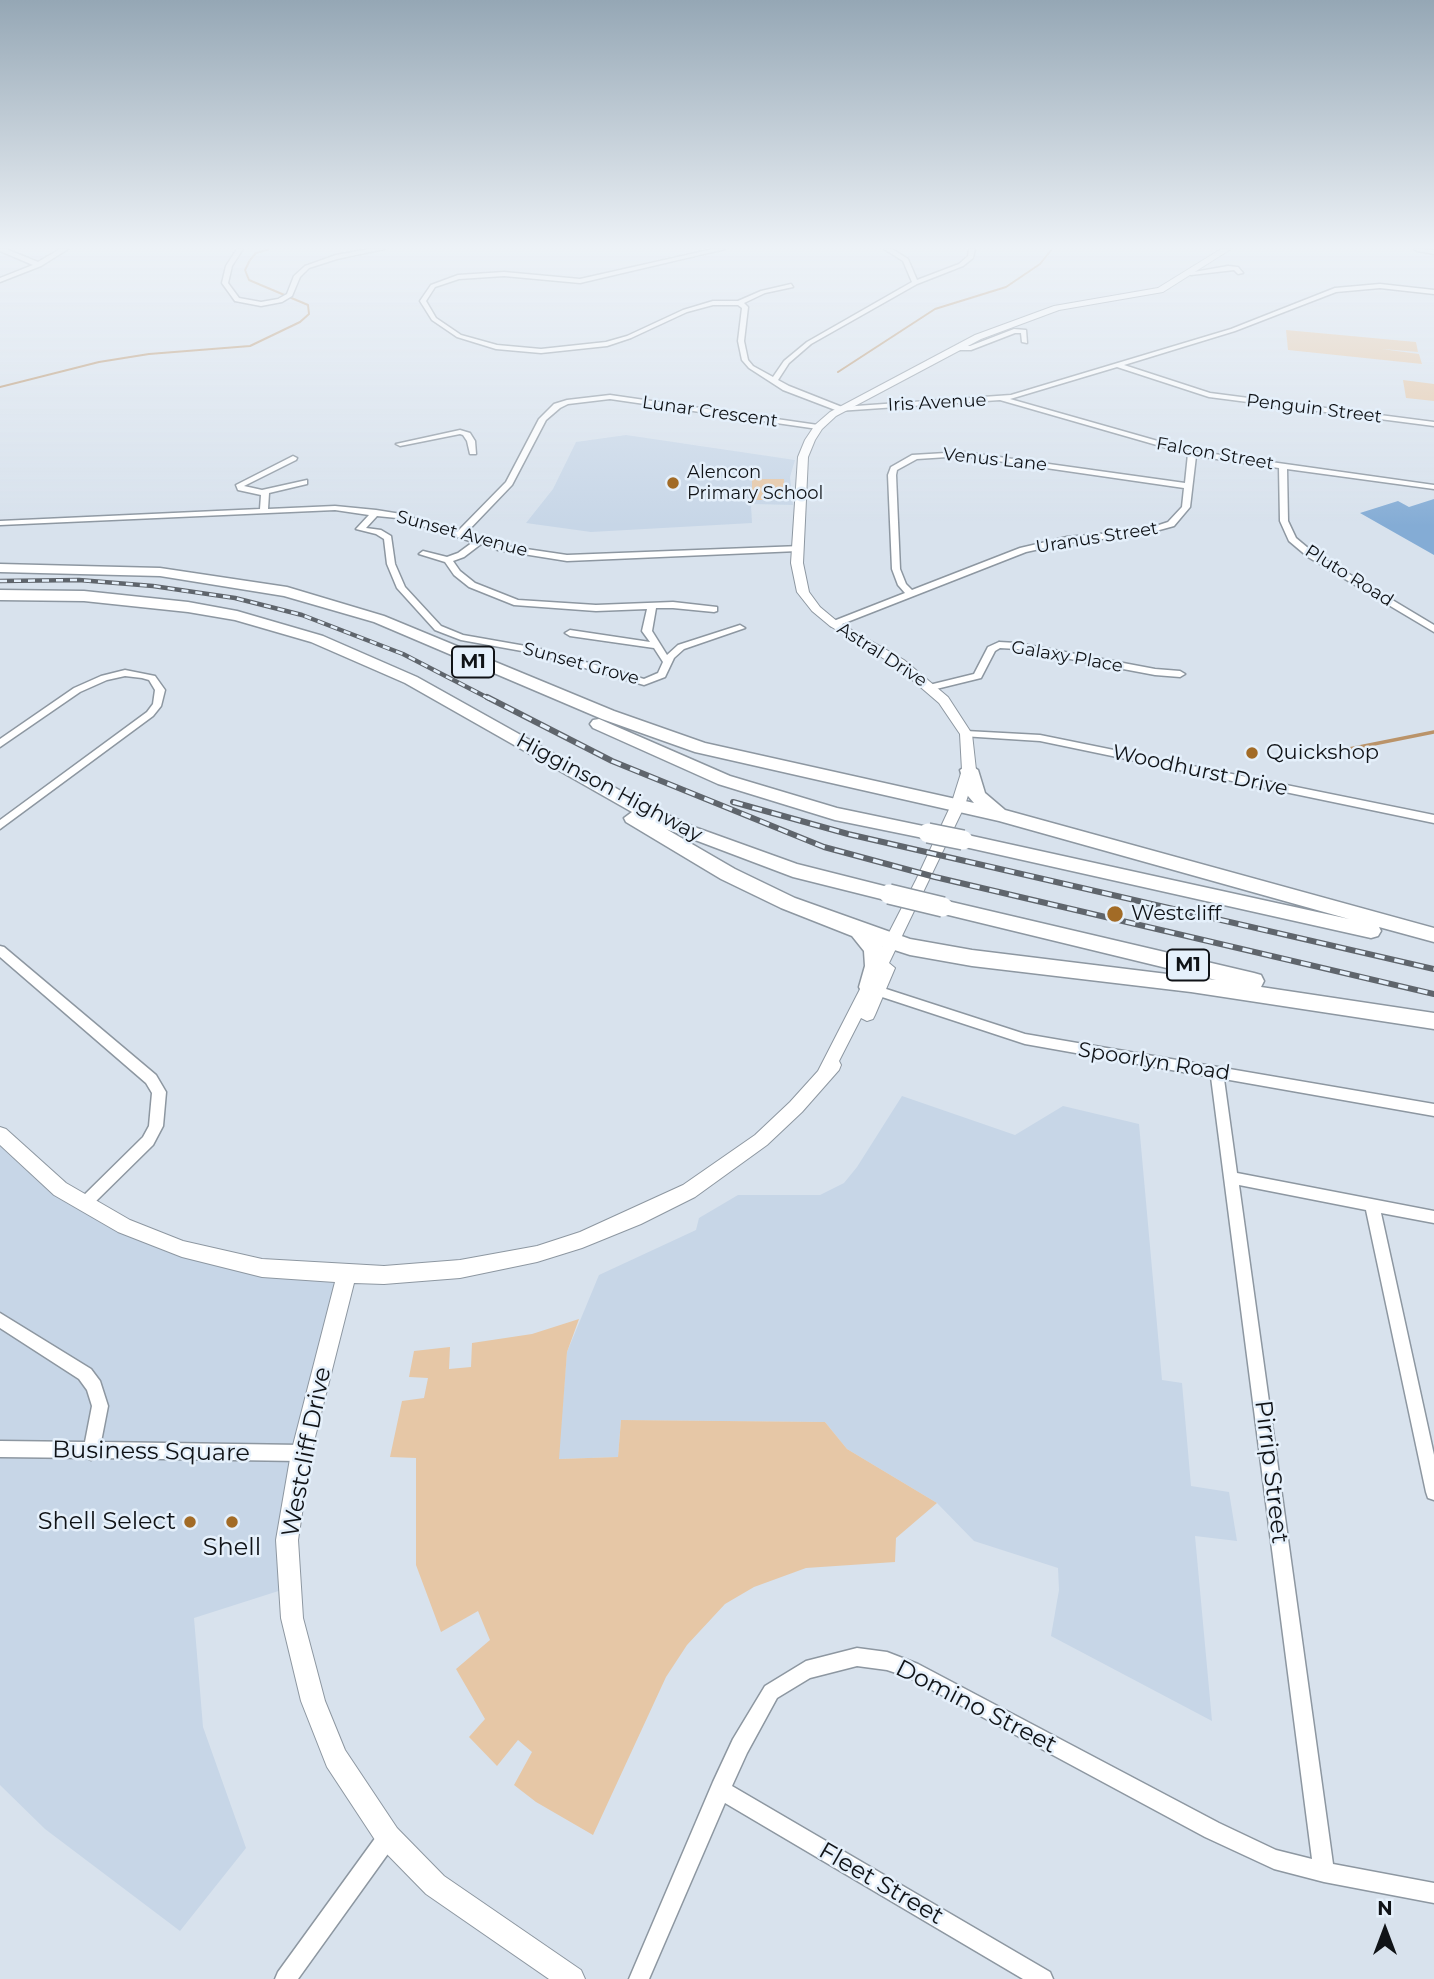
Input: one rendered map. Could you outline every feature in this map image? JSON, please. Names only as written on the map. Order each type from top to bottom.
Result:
[{"type":"highway","name":"M1","points":[[0,568],[87,568],[160,572],[236,582],[347,610],[436,644],[684,765],[771,796],[835,814],[963,839],[1434,946]]},
{"type":"highway","name":"Higginson Highway","points":[[0,595],[143,601],[237,616],[281,627],[380,665],[690,833],[793,870],[1340,1001],[1434,1020]]},
{"type":"highway","points":[[436,644],[608,715],[701,748],[999,815],[1434,935]]},
{"type":"highway","points":[[555,762],[626,813],[728,874],[859,931],[893,942],[960,956],[1191,984],[1434,1020]]},
{"type":"highway","points":[[969,770],[977,796],[999,815]]},
{"type":"highway","points":[[859,931],[874,948],[874,990]]},
{"type":"street","points":[[477,341],[496,347],[541,351],[615,341]]},
{"type":"street","points":[[741,341],[745,360],[774,382],[841,410]]},
{"type":"street","points":[[774,382],[786,362],[811,341]]},
{"type":"street","name":"Astral Drive","points":[[874,990],[893,952],[893,942],[958,805],[969,770],[966,734],[960,721],[932,687],[900,663],[834,624],[816,609],[803,592],[798,571],[798,548],[803,457],[818,427],[841,410],[971,341]]},
{"type":"street","points":[[957,348],[971,348],[985,341]]},
{"type":"street","name":"Iris Avenue","points":[[841,410],[1001,399],[1194,341]]},
{"type":"street","name":"Penguin Street","points":[[1115,365],[1209,396],[1434,424]]},
{"type":"street","name":"Lunar Crescent","points":[[459,535],[509,483],[543,419],[557,406],[567,402],[610,397],[818,427]]},
{"type":"street","name":"Falcon Street","points":[[1001,399],[1192,453],[1434,487]]},
{"type":"street","points":[[400,444],[460,432],[466,433],[471,440],[473,453]]},
{"type":"street","name":"Uranus Street","points":[[834,624],[1042,545],[1158,530],[1181,516],[1186,508],[1192,453]]},
{"type":"street","name":"Venus Lane","points":[[911,594],[902,585],[896,569],[892,475],[894,469],[915,457],[962,454],[1187,486]]},
{"type":"street","points":[[293,457],[254,475],[240,485],[241,488],[264,492],[304,482]]},
{"type":"street","name":"Pluto Road","points":[[1283,467],[1285,527],[1292,539],[1311,555],[1434,629]]},
{"type":"street","points":[[264,492],[264,512]]},
{"type":"street","name":"Sunset Avenue","points":[[0,523],[335,508],[418,520],[459,535],[527,554],[567,558],[798,548]]},
{"type":"street","name":"Sunset Grove","points":[[376,512],[360,529],[378,532],[388,538],[391,564],[401,588],[428,619],[447,632],[550,654],[631,681],[655,680],[663,675],[674,652],[681,647],[740,628]]},
{"type":"street","points":[[423,554],[448,560],[461,555],[480,541]]},
{"type":"street","points":[[448,560],[457,573],[472,585],[517,603],[596,608],[652,606],[714,609]]},
{"type":"street","points":[[652,606],[647,626],[668,663]]},
{"type":"street","points":[[1423,622],[1434,619]]},
{"type":"street","points":[[569,633],[656,646]]},
{"type":"street","name":"Galaxy Place","points":[[932,687],[978,676],[991,649],[999,645],[1180,674]]},
{"type":"street","points":[[0,744],[77,690],[104,678],[143,674],[152,678],[160,690],[158,704],[149,714],[0,825]]},
{"type":"street","name":"Woodhurst Drive","points":[[966,734],[1040,738],[1434,819]]},
{"type":"street","points":[[0,950],[152,1079],[159,1092],[156,1126],[148,1141],[84,1204]]},
{"type":"street","points":[[826,1071],[860,1009],[874,990]]},
{"type":"street","points":[[0,1134],[60,1189],[124,1226],[182,1249],[262,1268],[345,1275],[485,1266],[582,1240],[635,1218],[689,1191],[728,1165],[796,1108],[847,1048],[874,990]]},
{"type":"street","name":"Spoorlyn Road","points":[[874,990],[1025,1039],[1434,1110]]},
{"type":"street","name":"Pirrip Street","points":[[1217,1073],[1324,1872]]},
{"type":"street","points":[[1232,1178],[1434,1217]]},
{"type":"street","points":[[1372,1206],[1434,1492]]},
{"type":"street","name":"Westcliff Drive","points":[[345,1275],[301,1453],[288,1540],[292,1618],[300,1658],[336,1758],[388,1837],[435,1885],[572,1979]]},
{"type":"street","points":[[0,1320],[85,1374],[94,1386],[100,1406],[91,1451]]},
{"type":"street","name":"Business Square","points":[[0,1449],[301,1453]]},
{"type":"street","name":"Domino Street","points":[[639,1979],[720,1789],[740,1746],[771,1692],[806,1670],[857,1657],[912,1670],[1212,1830],[1274,1859],[1324,1872],[1434,1893]]},
{"type":"street","name":"Fleet Street","points":[[720,1789],[1043,1979]]},
{"type":"street","points":[[285,1979],[388,1837]]},
{"type":"shaded area","points":[[1287,341],[1416,342],[1418,352],[1382,349],[1419,354],[1422,364],[1288,350]]},
{"type":"shaded area","points":[[1403,380],[1434,384],[1434,401],[1406,398]]},
{"type":"shaded area","name":"Alencon Primary School","points":[[626,435],[795,460],[790,477],[793,505],[751,504],[752,523],[591,532],[526,523],[553,489],[576,442]]},
{"type":"shaded area","points":[[752,479],[784,479],[785,500],[752,500]]},
{"type":"shaded area","points":[[902,1096],[1015,1135],[1063,1106],[1139,1124],[1162,1380],[1182,1383],[1191,1486],[1229,1492],[1237,1541],[1195,1536],[1212,1721],[1051,1636],[1059,1590],[1058,1568],[974,1541],[937,1503],[847,1449],[825,1422],[621,1420],[618,1457],[558,1459],[567,1352],[599,1275],[696,1230],[699,1218],[738,1195],[820,1195],[844,1183]]},
{"type":"shaded area","points":[[0,1133],[61,1188],[182,1249],[346,1275],[302,1454],[291,1587],[194,1618],[203,1727],[246,1848],[180,1931],[45,1829],[0,1785]]},
{"type":"shaded area","points":[[579,1319],[567,1352],[559,1459],[618,1457],[621,1420],[825,1422],[847,1449],[937,1503],[896,1538],[895,1562],[806,1568],[754,1587],[725,1604],[687,1645],[666,1677],[593,1835],[536,1802],[514,1785],[532,1752],[518,1740],[497,1766],[469,1737],[485,1719],[456,1669],[490,1640],[478,1611],[441,1632],[416,1565],[416,1458],[390,1457],[402,1401],[424,1398],[428,1378],[409,1377],[414,1351],[450,1347],[449,1369],[471,1367],[472,1343],[532,1334]]},
{"type":"building","points":[[1434,499],[1434,555],[1360,513],[1398,501],[1409,507]]},
{"type":"waterway","points":[[0,387],[99,362],[149,354],[250,346],[260,341]]},
{"type":"waterway","points":[[838,372],[885,341]]},
{"type":"waterway","points":[[1314,756],[1434,732]]},
{"type":"railway","points":[[0,581],[79,580],[153,586],[235,598],[302,615],[403,654],[490,699]]},
{"type":"railway","points":[[487,697],[612,761],[824,847],[935,877],[1434,994]]},
{"type":"railway","points":[[733,802],[848,834],[1434,969]]},
{"type":"place","name":"Alencon Primary School","points":[[673,483]]},
{"type":"place","name":"Quickshop","points":[[1252,753]]},
{"type":"place","name":"Westcliff","points":[[1115,914]]},
{"type":"place","name":"Shell Select","points":[[190,1522]]},
{"type":"place","name":"Shell","points":[[232,1522]]}]
